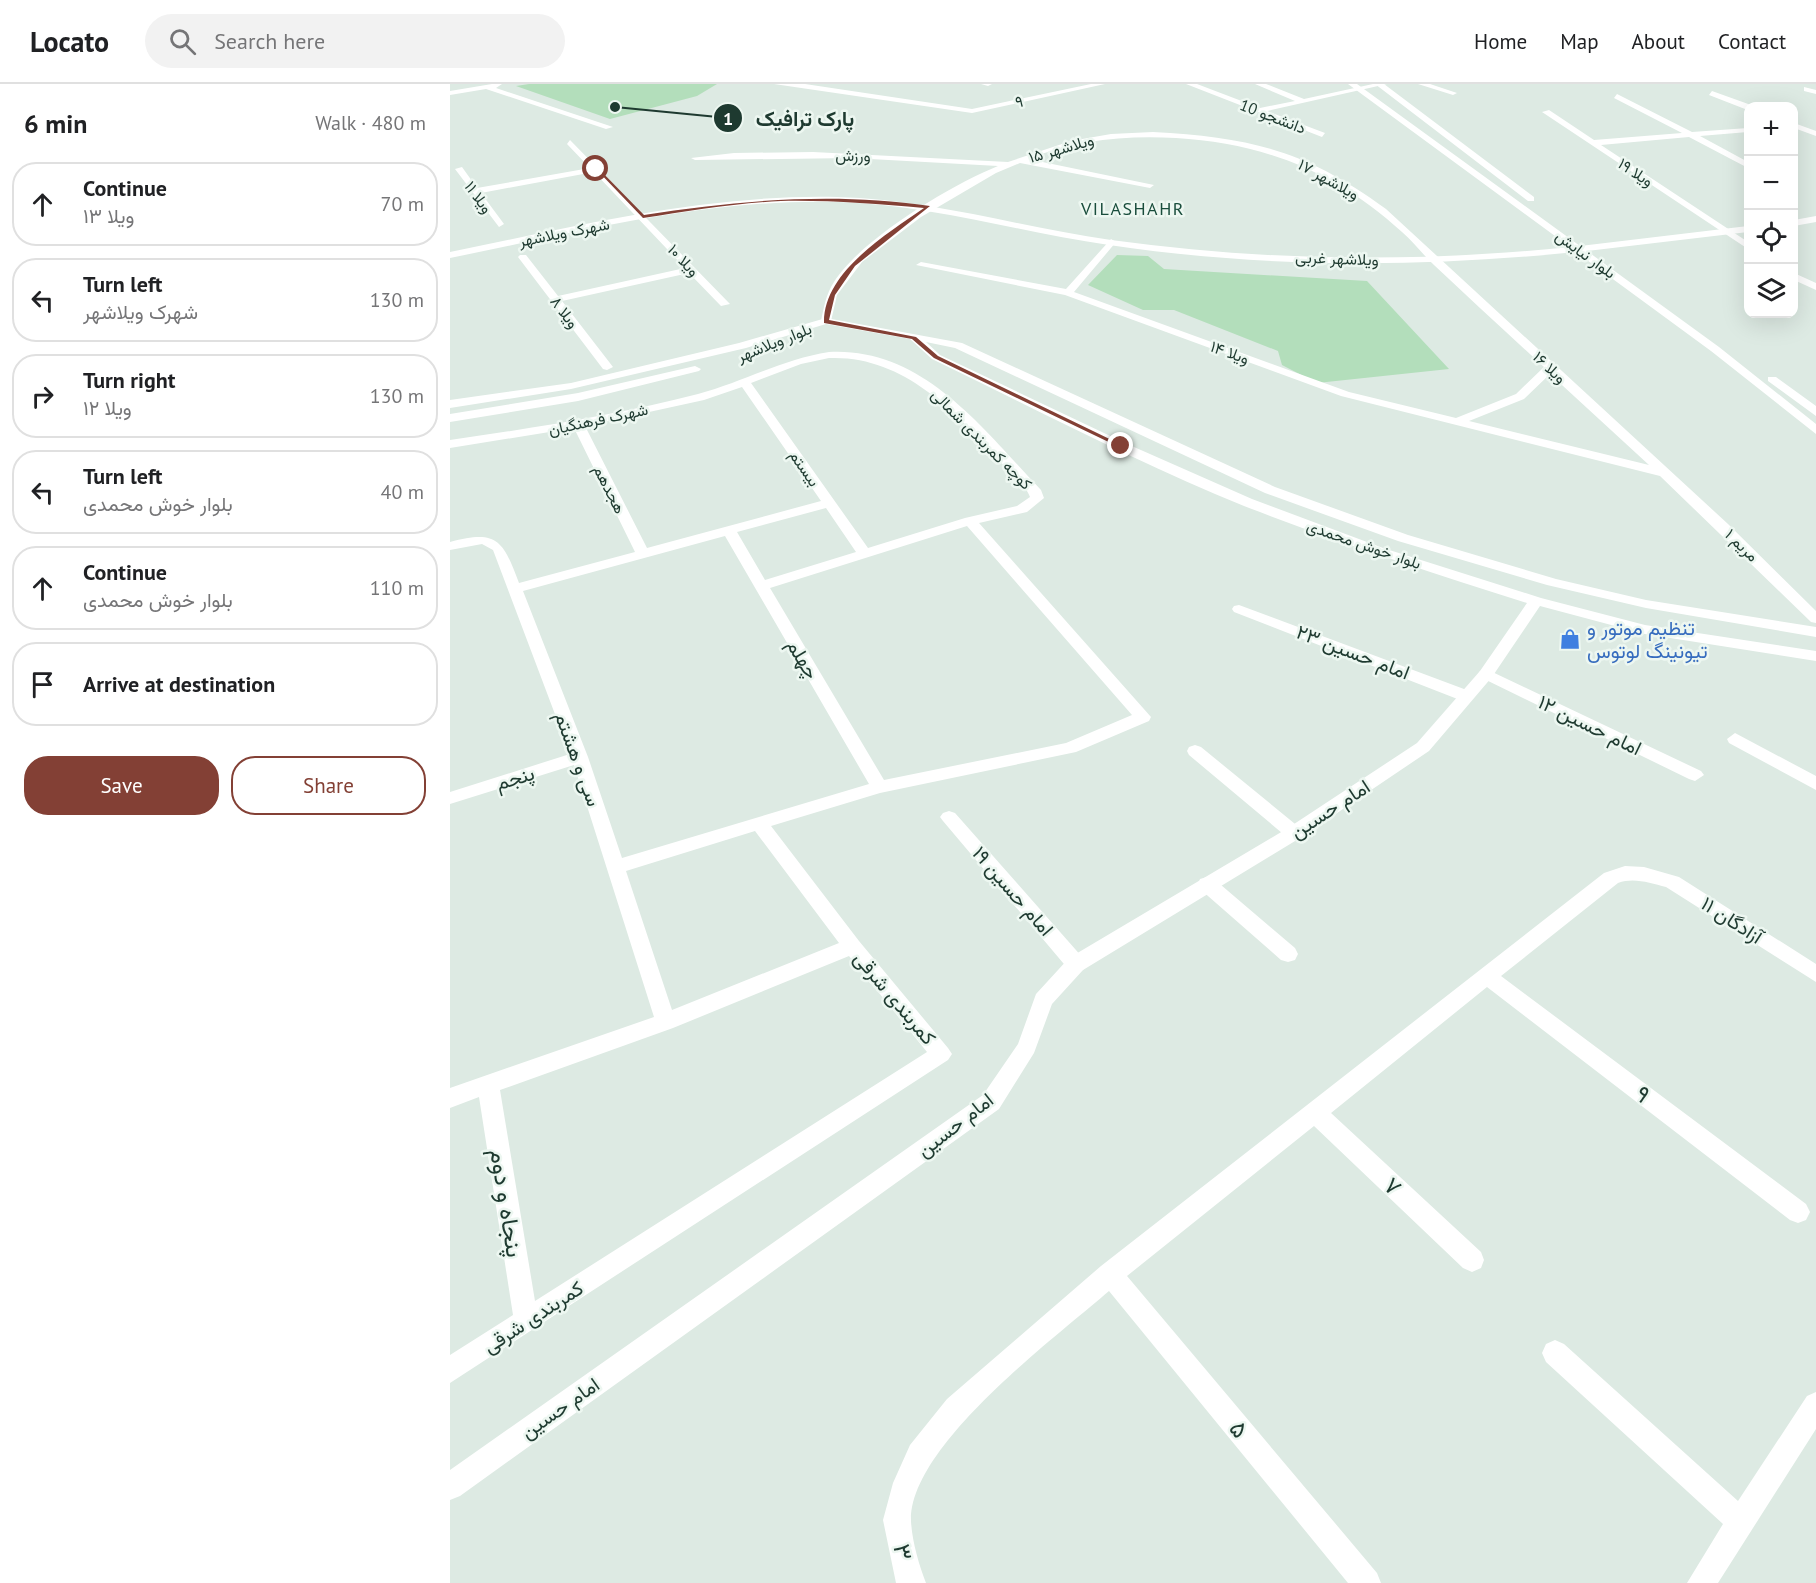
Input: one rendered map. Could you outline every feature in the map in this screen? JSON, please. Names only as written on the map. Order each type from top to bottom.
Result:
[{"type":"street","points":[[450,93],[508,84]]},
{"type":"street","points":[[778,84],[808,85]]},
{"type":"street","name":"۹","points":[[808,85],[972,111],[1101,84]]},
{"type":"street","name":"دانشجو 10","points":[[1190,84],[1322,135]]},
{"type":"street","points":[[1259,84],[1303,101]]},
{"type":"street","points":[[1258,111],[1355,86],[1381,84],[1540,205]]},
{"type":"street","points":[[1422,84],[1453,93]]},
{"type":"street","name":"بلوار نیایش","points":[[1355,86],[1715,349],[1816,430]]},
{"type":"street","points":[[488,87],[609,127]]},
{"type":"street","points":[[1808,89],[1816,92]]},
{"type":"street","points":[[1712,93],[1744,105]]},
{"type":"street","points":[[1617,96],[1695,134],[1744,162]]},
{"type":"street","name":"۱۹ ویلا","points":[[1546,112],[1744,243]]},
{"type":"street","points":[[1410,126],[1433,124]]},
{"type":"street","points":[[1798,127],[1816,134]]},
{"type":"street","points":[[1591,143],[1744,130]]},
{"type":"street","name":"ویلاشهر ۱۵","points":[[826,321],[832,295],[853,265],[877,244],[966,184],[1037,152],[1092,138],[1145,132],[1204,136]]},
{"type":"street","name":"ویلاشهر ۱۷","points":[[1204,136],[1303,162],[1373,204],[1408,231],[1434,260]]},
{"type":"street","name":"۱۰ ویلا","points":[[570,142],[725,304]]},
{"type":"street","name":"ورزش","points":[[695,158],[762,154],[897,156],[1014,162],[1150,185]]},
{"type":"street","name":"۱۱ ویلا","points":[[459,169],[499,224]]},
{"type":"street","points":[[475,191],[596,169]]},
{"type":"street","points":[[1485,180],[1505,179]]},
{"type":"street","name":"شهرک ویلاشهر","points":[[450,255],[643,217],[718,205],[781,200],[854,201],[929,207]]},
{"type":"street","name":"ویلاشهر غربی","points":[[929,207],[1111,242],[1235,254],[1434,260],[1598,249],[1744,230]]},
{"type":"street","points":[[1798,222],[1816,219]]},
{"type":"street","name":"بلوار نیایش","points":[[1584,238],[1607,255]]},
{"type":"street","points":[[1068,293],[1111,242]]},
{"type":"street","name":"ویلا ۸","points":[[523,257],[607,367]]},
{"type":"street","name":"۱۶ ویلا","points":[[1434,260],[1666,474]]},
{"type":"street","name":"۱۴ ویلا","points":[[921,265],[1000,278],[1068,293],[1345,394],[1435,419],[1457,422],[1666,474]]},
{"type":"street","points":[[555,300],[692,269]]},
{"type":"street","points":[[1798,278],[1816,287]]},
{"type":"street","points":[[1654,291],[1747,360]]},
{"type":"street","points":[[826,321],[914,338]]},
{"type":"street","name":"بلوار ویلاشهر","points":[[450,404],[571,386],[742,346],[826,321]]},
{"type":"street","name":"بلوار ویلاشهر","points":[[450,418],[578,397],[660,379],[757,353],[826,321]]},
{"type":"street","name":"بلوار خوش محمدی","points":[[914,338],[958,345],[1128,426],[1270,490],[1403,538],[1540,579],[1646,604],[1816,632]]},
{"type":"street","name":"بلوار خوش محمدی","points":[[914,338],[936,357],[1121,446],[1247,502],[1378,551],[1536,601],[1646,630],[1816,656]]},
{"type":"street","points":[[1715,349],[1730,347]]},
{"type":"street","name":"کوچه کمربندی شمالی","points":[[744,382],[810,358],[845,355],[892,366],[923,380],[946,399],[1036,493],[1036,498],[1031,504],[1022,509],[970,521]]},
{"type":"street","points":[[1457,422],[1522,397],[1538,384],[1550,367]]},
{"type":"street","points":[[1764,373],[1816,412]]},
{"type":"street","name":"شهرک فرهنگیان","points":[[450,444],[578,424],[706,395],[744,382]]},
{"type":"street","name":"بیستم","points":[[744,382],[865,554]]},
{"type":"street","name":"هجدهم","points":[[578,424],[643,554]]},
{"type":"street","points":[[1105,438],[1121,434],[1128,426]]},
{"type":"street","points":[[1121,446],[1130,438],[1146,434]]},
{"type":"street","name":"۱ مریم","points":[[1666,474],[1816,619]]},
{"type":"street","points":[[514,589],[829,503]]},
{"type":"street","points":[[616,867],[879,787],[1070,747],[1143,717],[970,521],[760,586]]},
{"type":"street","name":"چهلم","points":[[729,530],[879,787]]},
{"type":"street","name":"سی و هشتم","points":[[450,546],[481,539],[495,544],[580,757],[666,1022]]},
{"type":"street","name":"امام حسین","points":[[450,1486],[991,1102],[1027,1047],[1043,1000],[1076,964],[1294,833],[1423,747],[1486,674],[1536,601]]},
{"type":"street","name":"امام حسین ۲۳","points":[[1239,609],[1466,696]]},
{"type":"street","name":"امام حسین ۱۲","points":[[1486,674],[1695,775]]},
{"type":"street","points":[[1735,739],[1816,784]]},
{"type":"street","points":[[1195,750],[1294,833]]},
{"type":"street","name":"پنجم","points":[[450,798],[580,757]]},
{"type":"street","name":"امام حسین ۱۹","points":[[949,817],[1076,964]]},
{"type":"street","name":"کمربندی شرقی","points":[[450,1370],[941,1054],[852,946],[759,823]]},
{"type":"street","name":"آزادگان ۱۱","points":[[1487,976],[1611,878],[1625,873],[1644,874],[1672,882],[1816,974]]},
{"type":"street","points":[[1207,884],[1288,954]]},
{"type":"street","points":[[450,1098],[666,1022],[852,946]]},
{"type":"street","points":[[1110,1274],[1487,976]]},
{"type":"street","name":"۹","points":[[1487,976],[1798,1212]]},
{"type":"street","name":"پنجاه و دوم","points":[[488,1085],[526,1321]]},
{"type":"street","name":"۷","points":[[1315,1112],[1472,1260]]},
{"type":"street","name":"۳","points":[[912,1583],[907,1574],[897,1520],[907,1484],[920,1455],[956,1408],[1110,1274]]},
{"type":"street","name":"۵","points":[[1110,1274],[1367,1583]]},
{"type":"street","points":[[1555,1353],[1741,1522]]},
{"type":"street","points":[[1701,1583],[1816,1405]]},
{"type":"green space","points":[[529,84],[717,84],[697,96],[610,119],[516,86]]},
{"type":"green space","points":[[1117,255],[1148,256],[1164,269],[1367,281],[1449,369],[1317,383],[1282,365],[1278,351],[1174,310],[1143,310],[1088,285]]},
{"type":"place","name":"پارک ترافیک","points":[[615,107]]},
{"type":"place","name":"تنظیم موتور و تیونینگ لوتوس","points":[[1570,639]]},
{"type":"district","name":"VILASHAHR","points":[[1133,208]]},
{"type":"route","points":[[596,169],[643,217],[718,205],[781,200],[854,201],[929,207],[877,244],[853,265],[832,295],[826,321],[914,338],[936,357],[1121,446]]}]
